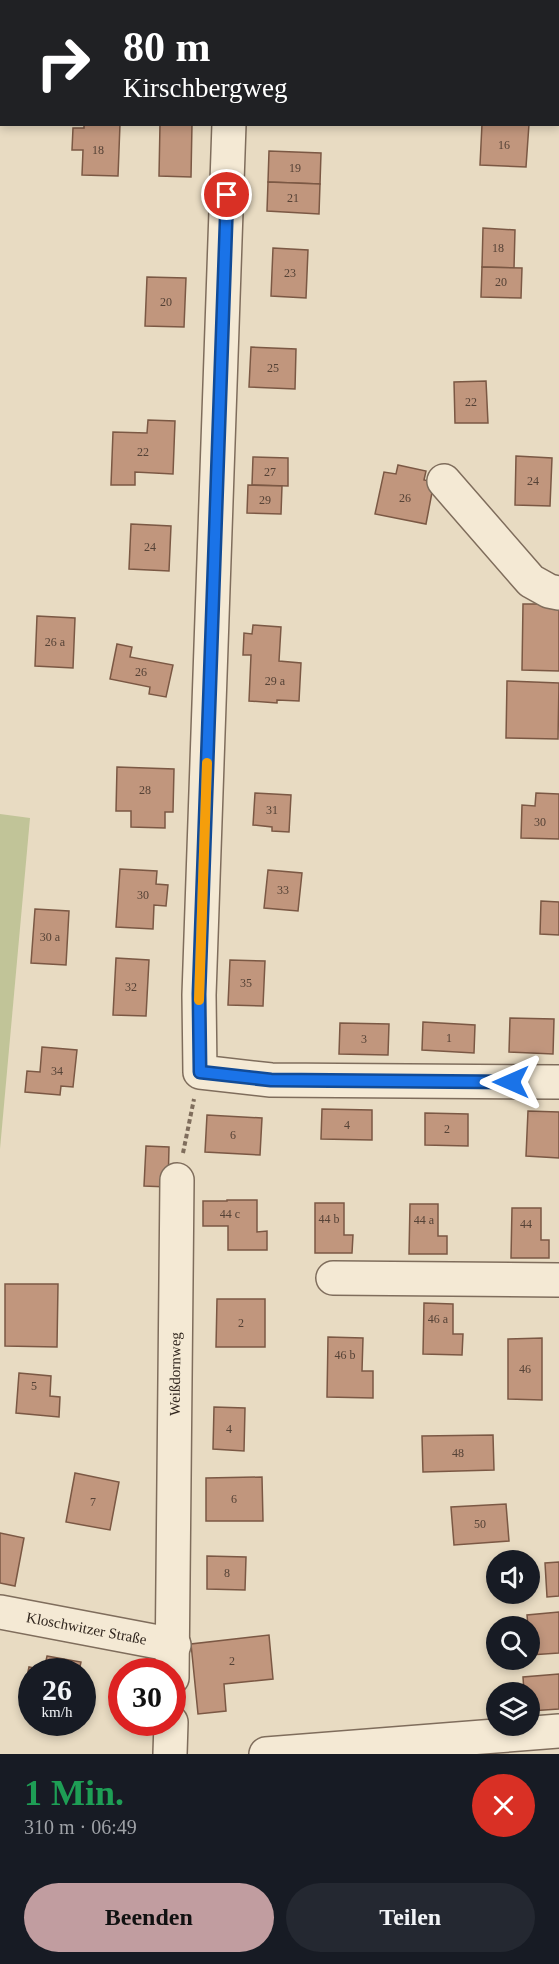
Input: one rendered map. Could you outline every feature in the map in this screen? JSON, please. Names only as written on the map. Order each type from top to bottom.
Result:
[{"type":"street","points":[[229,126],[199,994],[200,1072],[271,1080],[559,1082]]},
{"type":"street","points":[[444,481],[531,581],[549,591],[559,593]]},
{"type":"street","name":"Weißdornweg","points":[[173,1658],[177,1180]]},
{"type":"street","points":[[333,1278],[559,1280]]},
{"type":"street","name":"Kloschwitzer Straße","points":[[0,1612],[174,1645]]},
{"type":"street","points":[[266,1754],[430,1748],[559,1731]]},
{"type":"street","points":[[170,1754],[171,1736]]},
{"type":"path","points":[[177,1180],[200,1072]]},
{"type":"green space","points":[[0,814],[30,818],[0,1149]]},
{"type":"building","points":[[84,126],[120,126],[118,176],[82,175],[83,150],[72,150],[73,128],[84,128]]},
{"type":"building","points":[[160,126],[192,126],[191,177],[159,176]]},
{"type":"building","points":[[482,126],[529,126],[526,167],[480,165]]},
{"type":"building","points":[[269,151],[321,153],[320,184],[268,182]]},
{"type":"building","points":[[268,182],[320,184],[319,214],[267,211]]},
{"type":"building","points":[[483,228],[515,230],[514,268],[482,267]]},
{"type":"building","points":[[273,248],[308,250],[306,298],[271,296]]},
{"type":"building","points":[[482,267],[522,268],[521,298],[481,297]]},
{"type":"building","points":[[147,277],[186,278],[184,327],[145,326]]},
{"type":"building","points":[[251,347],[296,349],[295,389],[249,387]]},
{"type":"building","points":[[486,381],[488,423],[455,423],[454,382]]},
{"type":"building","points":[[148,420],[175,421],[173,474],[135,472],[135,485],[111,485],[113,432],[147,433]]},
{"type":"building","points":[[516,456],[552,458],[550,506],[515,505]]},
{"type":"building","points":[[253,457],[288,458],[288,486],[252,485]]},
{"type":"building","points":[[398,465],[426,471],[424,480],[434,482],[426,524],[375,514],[384,472],[396,474]]},
{"type":"building","points":[[248,485],[282,486],[281,514],[247,513]]},
{"type":"building","points":[[131,524],[171,526],[169,571],[129,569]]},
{"type":"building","points":[[523,604],[559,604],[559,671],[522,670]]},
{"type":"building","points":[[37,616],[75,618],[73,668],[35,666]]},
{"type":"building","points":[[253,625],[281,627],[279,661],[301,663],[299,701],[277,700],[277,703],[249,701],[251,655],[243,655],[244,633],[252,634]]},
{"type":"building","points":[[117,644],[132,647],[130,657],[173,665],[166,697],[149,694],[150,687],[110,679]]},
{"type":"building","points":[[507,681],[559,683],[558,739],[506,738]]},
{"type":"building","points":[[117,767],[174,769],[173,812],[165,812],[165,828],[131,827],[131,811],[116,811]]},
{"type":"building","points":[[255,793],[291,795],[289,832],[272,831],[272,827],[253,825]]},
{"type":"building","points":[[536,793],[559,794],[559,839],[521,838],[522,805],[535,806]]},
{"type":"building","points":[[120,869],[157,871],[156,884],[168,885],[166,906],[154,905],[153,929],[116,927]]},
{"type":"building","points":[[268,870],[302,873],[298,911],[264,908]]},
{"type":"building","points":[[541,901],[559,902],[559,935],[540,934]]},
{"type":"building","points":[[35,909],[69,911],[66,965],[31,963]]},
{"type":"building","points":[[116,958],[149,960],[146,1016],[113,1015]]},
{"type":"building","points":[[230,960],[265,961],[263,1006],[228,1005]]},
{"type":"building","points":[[510,1018],[554,1019],[553,1054],[509,1052]]},
{"type":"building","points":[[423,1022],[475,1025],[474,1053],[422,1050]]},
{"type":"building","points":[[340,1023],[389,1024],[388,1055],[339,1054]]},
{"type":"building","points":[[42,1047],[77,1050],[73,1087],[61,1086],[60,1095],[25,1092],[27,1071],[40,1072]]},
{"type":"building","points":[[322,1109],[372,1110],[372,1140],[321,1139]]},
{"type":"building","points":[[528,1111],[559,1112],[559,1158],[526,1156]]},
{"type":"building","points":[[425,1113],[468,1114],[468,1146],[425,1145]]},
{"type":"building","points":[[207,1115],[262,1118],[260,1155],[205,1152]]},
{"type":"building","points":[[146,1146],[169,1147],[168,1187],[144,1186]]},
{"type":"building","points":[[257,1200],[257,1232],[267,1231],[267,1250],[228,1250],[228,1226],[203,1226],[203,1201]]},
{"type":"building","points":[[315,1203],[344,1203],[344,1235],[353,1235],[352,1253],[315,1253]]},
{"type":"building","points":[[410,1204],[438,1204],[438,1236],[447,1236],[447,1254],[409,1254]]},
{"type":"building","points":[[512,1208],[541,1208],[541,1240],[549,1240],[549,1258],[511,1258]]},
{"type":"building","points":[[5,1284],[58,1284],[57,1347],[5,1346]]},
{"type":"building","points":[[217,1299],[265,1299],[265,1347],[216,1347]]},
{"type":"building","points":[[424,1303],[453,1304],[453,1334],[463,1334],[462,1355],[423,1354]]},
{"type":"building","points":[[328,1337],[363,1338],[362,1371],[373,1371],[373,1398],[327,1397]]},
{"type":"building","points":[[542,1338],[542,1400],[508,1399],[508,1339]]},
{"type":"building","points":[[19,1373],[51,1376],[50,1396],[60,1397],[59,1417],[16,1413]]},
{"type":"building","points":[[214,1407],[245,1408],[244,1451],[213,1449]]},
{"type":"building","points":[[493,1435],[494,1470],[423,1472],[422,1436]]},
{"type":"building","points":[[75,1473],[119,1482],[110,1530],[66,1522]]},
{"type":"building","points":[[262,1477],[263,1521],[206,1521],[206,1478]]},
{"type":"building","points":[[506,1504],[509,1541],[454,1545],[451,1507]]},
{"type":"building","points":[[0,1533],[24,1538],[15,1586],[0,1583]]},
{"type":"building","points":[[207,1556],[246,1557],[245,1590],[207,1589]]},
{"type":"building","points":[[559,1562],[559,1596],[547,1597],[545,1563]]},
{"type":"building","points":[[559,1612],[559,1653],[540,1654],[540,1616],[527,1615]]},
{"type":"building","points":[[269,1635],[273,1679],[224,1684],[226,1711],[198,1714],[191,1644]]},
{"type":"building","points":[[559,1674],[559,1709],[540,1710],[540,1682],[523,1682],[523,1677]]},
{"type":"slow traffic","points":[[199,1000],[207,763]]},
{"type":"route","points":[[227,195],[199,994],[200,1072],[271,1080],[511,1082]]}]
